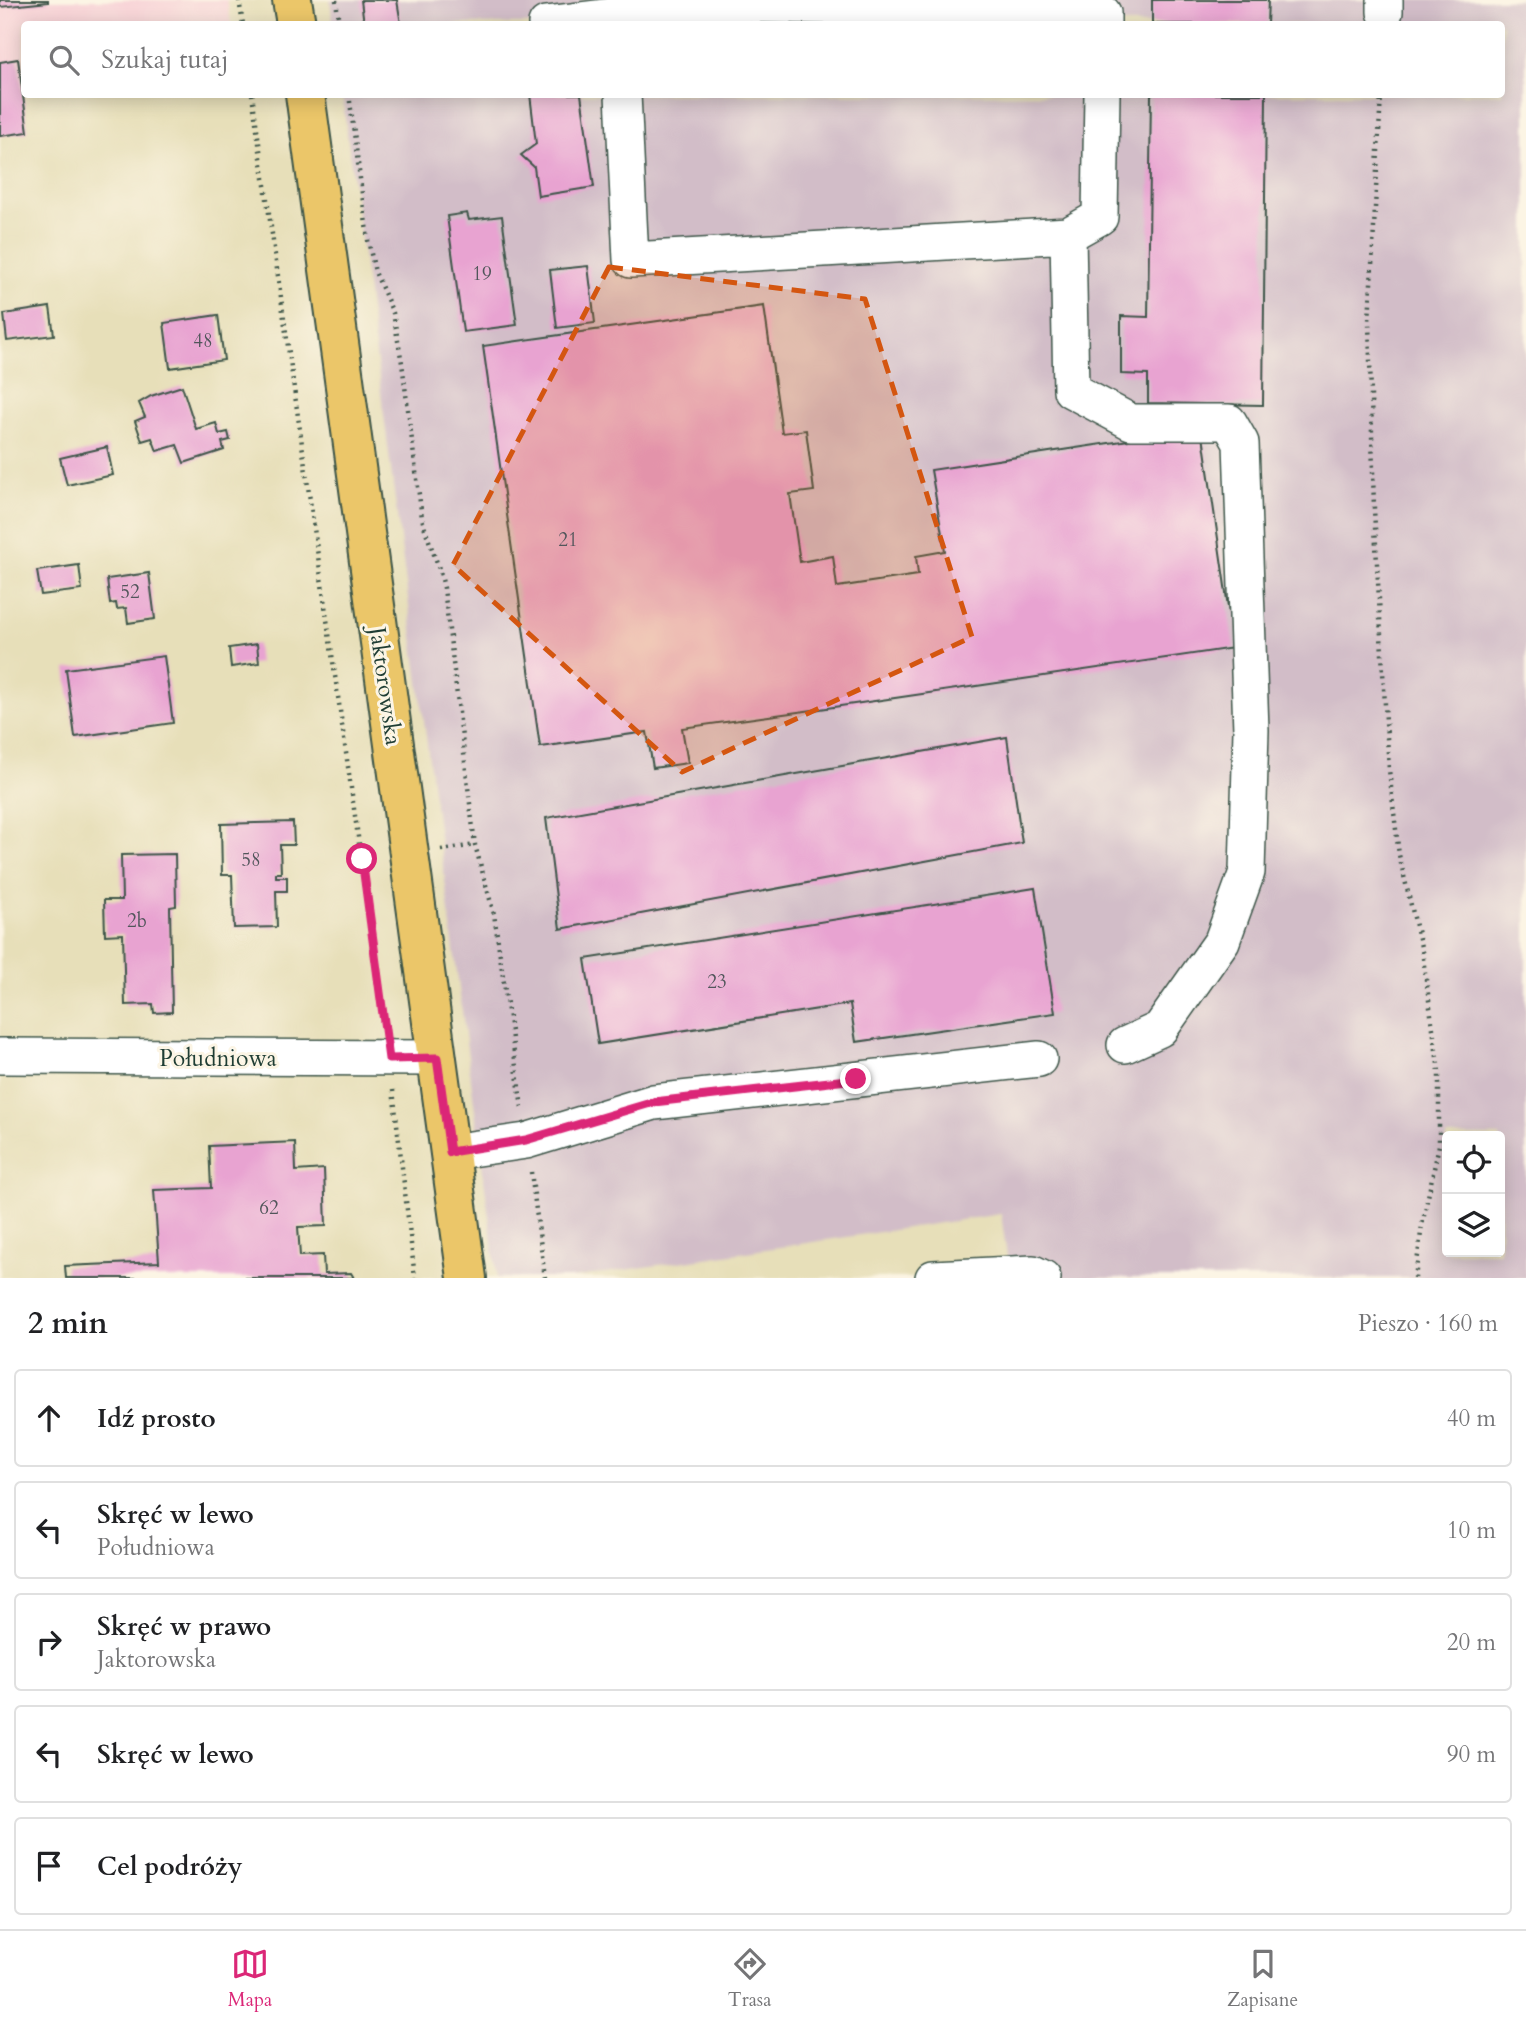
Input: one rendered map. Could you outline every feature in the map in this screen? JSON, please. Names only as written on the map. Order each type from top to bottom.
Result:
[{"type":"main road","points":[[292,0],[296,21]]},
{"type":"main road","name":"Jaktorowska","points":[[306,98],[467,1278]]},
{"type":"street","points":[[602,21],[735,4],[1103,13],[1103,21]]},
{"type":"street","points":[[623,98],[631,260],[1068,235],[1100,217],[1102,98]]},
{"type":"street","points":[[1068,235],[1071,390],[1131,422],[1229,422],[1241,443],[1251,730],[1247,872],[1222,941],[1160,1029],[1125,1045]]},
{"type":"street","name":"Południowa","points":[[0,1056],[437,1058]]},
{"type":"street","points":[[450,1152],[526,1140],[654,1102],[1039,1059]]},
{"type":"street","points":[[933,1278],[1033,1273],[1043,1278]]},
{"type":"path","points":[[239,0],[242,21]]},
{"type":"path","points":[[336,0],[339,21]]},
{"type":"path","points":[[253,98],[389,1059],[415,1278]]},
{"type":"path","points":[[350,98],[368,240],[375,272],[393,313],[422,518],[428,542],[439,565],[444,588],[475,845],[494,914],[545,1278]]},
{"type":"path","points":[[1381,98],[1369,322],[1374,509],[1382,658],[1399,855],[1422,951],[1439,1071],[1439,1145],[1422,1225],[1415,1278]]},
{"type":"highlighted area","points":[[609,267],[865,299],[972,637],[682,772],[453,565]]},
{"type":"shaded area","points":[[0,0],[227,0],[230,21],[21,21],[21,82],[18,60],[0,62]]},
{"type":"shaded area","points":[[330,0],[1526,0],[1526,1278],[1010,1278],[1001,1214],[571,1278],[497,1278],[342,98],[1505,98],[1505,21],[333,21]]},
{"type":"building","points":[[0,0],[48,0],[48,2],[0,7]]},
{"type":"building","points":[[361,0],[397,0],[400,21],[364,21]]},
{"type":"building","points":[[1152,0],[1268,0],[1267,21],[1152,21]]},
{"type":"building","points":[[18,59],[21,98],[23,98],[28,132],[0,136],[0,62]]},
{"type":"building","points":[[530,98],[582,98],[594,187],[538,196],[534,167],[521,155],[536,144]]},
{"type":"building","points":[[1151,98],[1266,98],[1263,405],[1148,403],[1148,375],[1121,374],[1121,316],[1148,317]]},
{"type":"building","points":[[467,213],[469,220],[502,216],[517,325],[463,332],[447,216]]},
{"type":"building","points":[[588,266],[595,323],[557,328],[550,270]]},
{"type":"building","points":[[764,306],[782,433],[806,430],[814,491],[790,494],[800,562],[833,556],[837,587],[918,575],[916,556],[945,551],[931,470],[1202,429],[1234,648],[682,728],[688,763],[653,768],[647,732],[540,747],[483,346]]},
{"type":"building","points":[[50,307],[54,335],[7,341],[4,314]]},
{"type":"building","points":[[218,315],[224,360],[170,368],[164,323]]},
{"type":"building","points":[[182,386],[196,429],[216,423],[219,434],[228,432],[230,440],[222,442],[224,450],[184,463],[177,445],[157,451],[152,438],[142,441],[135,421],[145,417],[139,403]]},
{"type":"building","points":[[107,447],[113,475],[67,485],[60,458]]},
{"type":"building","points":[[79,565],[82,590],[41,595],[37,571]]},
{"type":"building","points":[[149,573],[155,619],[128,623],[126,608],[117,609],[116,603],[110,604],[107,579]]},
{"type":"building","points":[[257,644],[259,663],[231,667],[229,648]]},
{"type":"building","points":[[164,656],[173,723],[75,737],[66,669]]},
{"type":"building","points":[[1007,737],[1022,843],[560,929],[546,818]]},
{"type":"building","points":[[293,822],[294,845],[280,845],[281,873],[276,873],[276,877],[287,877],[287,891],[276,891],[277,927],[234,928],[232,875],[222,875],[221,824]]},
{"type":"building","points":[[175,854],[176,906],[170,907],[172,1012],[154,1013],[153,1004],[125,1005],[123,934],[105,935],[104,900],[122,900],[121,855]]},
{"type":"building","points":[[1035,888],[1055,1013],[856,1042],[850,1004],[598,1044],[585,959]]},
{"type":"building","points":[[295,1142],[296,1171],[324,1169],[326,1226],[298,1227],[300,1256],[323,1255],[324,1274],[351,1273],[354,1278],[66,1278],[65,1266],[159,1262],[154,1190],[211,1188],[209,1146]]},
{"type":"route","points":[[362,859],[389,1059],[437,1058],[450,1152],[526,1140],[654,1102],[856,1079]]}]
